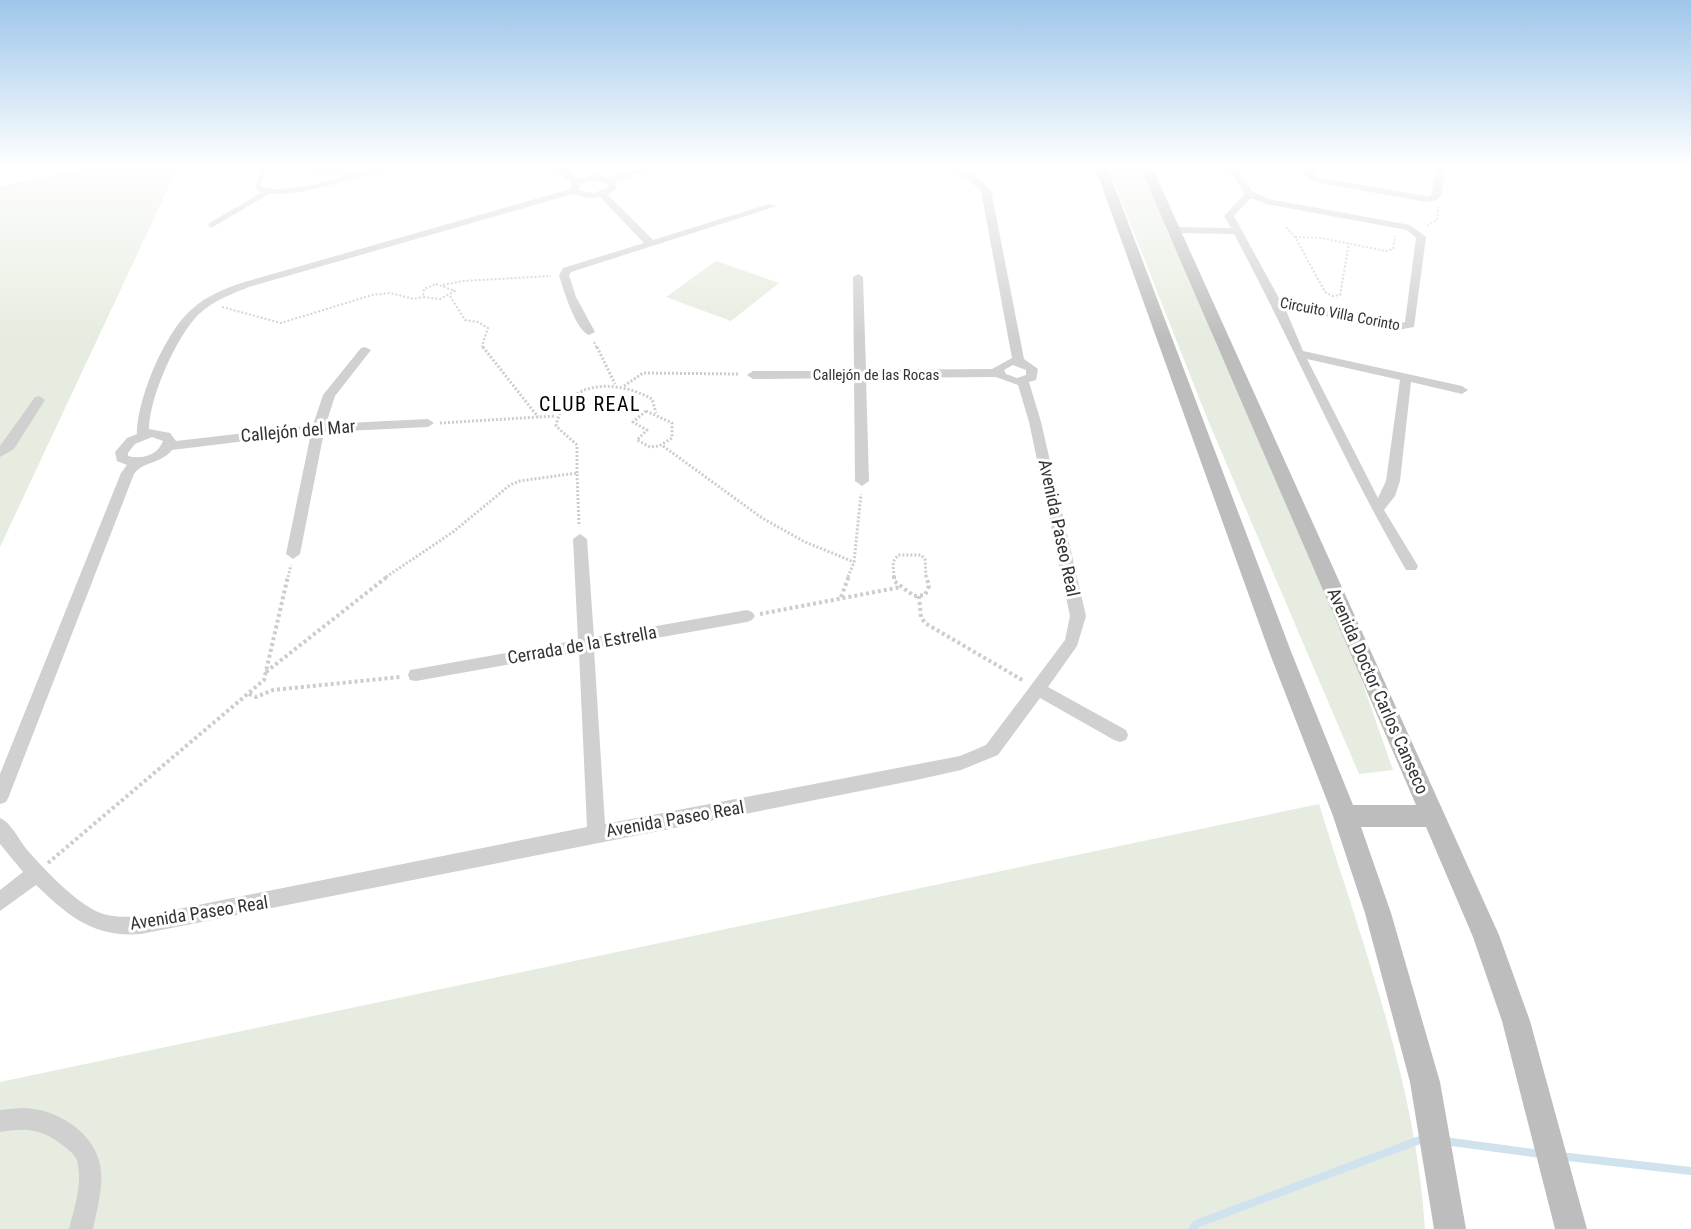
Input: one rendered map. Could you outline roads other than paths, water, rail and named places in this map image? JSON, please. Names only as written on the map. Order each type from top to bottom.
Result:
[{"type":"main road","points":[[1122,224],[1281,654],[1345,816],[1378,913],[1425,1082],[1450,1229]]},
{"type":"main road","name":"Avenida Doctor Carlos Canseco","points":[[1171,224],[1486,935],[1516,1021],[1550,1142],[1571,1229]]},
{"type":"main road","points":[[1345,816],[1435,816]]},
{"type":"street","points":[[143,435],[141,426],[164,365],[185,324],[207,303],[245,285],[445,224]]},
{"type":"street","points":[[632,224],[650,243]]},
{"type":"street","points":[[589,332],[571,297],[564,276],[574,266],[711,224]]},
{"type":"street","points":[[992,224],[1018,361],[1000,365],[998,373],[1005,379],[1023,382]]},
{"type":"street","points":[[1173,230],[1236,231],[1233,224]]},
{"type":"street","name":"Circuito Villa Corinto","points":[[1236,231],[1276,305],[1293,305],[1397,327],[1410,325],[1421,237],[1410,228],[1391,224]]},
{"type":"street","points":[[858,277],[862,375],[862,481]]},
{"type":"street","points":[[1276,305],[1377,509],[1411,566]]},
{"type":"street","points":[[293,554],[318,428],[329,395],[365,350]]},
{"type":"street","points":[[1299,354],[1462,390]]},
{"type":"street","name":"Avenida Paseo Real","points":[[0,826],[36,873],[82,913],[109,924],[141,925],[282,900],[596,834],[776,801],[962,763],[992,750],[1072,642],[1078,616],[1035,422],[1023,382],[1032,377],[1032,369],[1018,361]]},
{"type":"street","name":"Callejón de las Rocas","points":[[753,375],[998,373]]},
{"type":"street","points":[[1377,509],[1388,496],[1393,481],[1406,377]]},
{"type":"street","points":[[0,453],[9,446],[39,400]]},
{"type":"street","name":"Callejón del Mar","points":[[169,446],[318,428],[428,423]]},
{"type":"street","points":[[160,433],[170,440],[169,446],[156,457],[136,462],[122,458],[121,452],[131,441],[143,435],[160,433]]},
{"type":"street","points":[[0,796],[128,473],[136,462]]},
{"type":"street","points":[[580,539],[585,646],[594,728],[596,834]]},
{"type":"street","name":"Cerrada de la Estrella","points":[[416,675],[747,616]]},
{"type":"street","points":[[1038,689],[1120,735]]},
{"type":"street","points":[[0,902],[36,873]]},
{"type":"street","points":[[0,1121],[26,1119],[49,1121],[78,1143],[87,1155],[90,1173],[81,1229]]},
{"type":"waterway","points":[[1193,1229],[1196,1224],[1425,1138]]},
{"type":"waterway","points":[[1444,1141],[1541,1154]]},
{"type":"waterway","points":[[1560,1156],[1691,1171]]},
{"type":"district","name":"CLUB REAL","points":[[590,404]]}]
